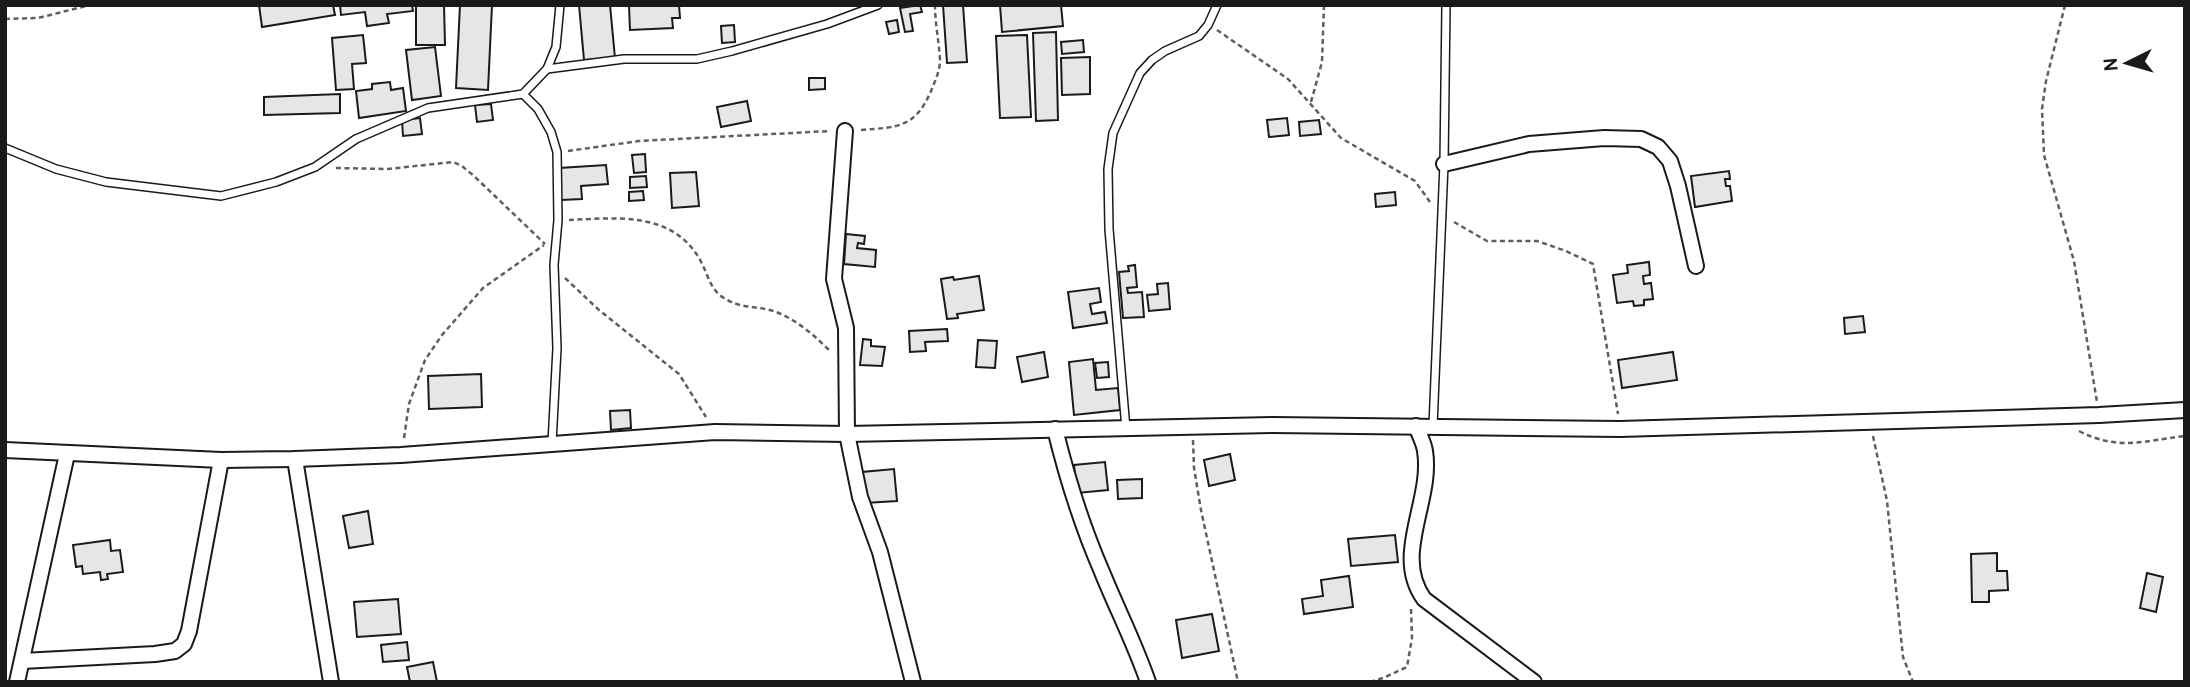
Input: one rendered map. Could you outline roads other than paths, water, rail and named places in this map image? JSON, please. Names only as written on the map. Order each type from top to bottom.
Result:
[{"type":"street","points":[[845,131],[834,279],[846,328],[847,434],[860,497],[880,552],[913,682]]},
{"type":"street","points":[[1444,164],[1529,144],[1604,138],[1641,139],[1658,147],[1670,161],[1696,266]]},
{"type":"street","points":[[5,450],[221,460],[295,459],[401,455],[715,432],[847,434],[1192,426],[1620,429],[2099,415],[2185,410]]},
{"type":"street","points":[[1416,426],[1426,460],[1412,553],[1411,573],[1415,587],[1424,599],[1534,682]]},
{"type":"street","points":[[1055,429],[1083,526],[1148,682]]},
{"type":"street","points":[[17,682],[67,454]]},
{"type":"street","points":[[295,459],[331,682]]},
{"type":"street","points":[[22,660],[155,654],[175,651],[184,644],[193,615],[221,460]]},
{"type":"lane","points":[[5,148],[56,169],[106,182],[220,197],[276,182],[315,167],[356,139],[428,108],[523,94],[547,69],[556,47],[561,5]]},
{"type":"lane","points":[[547,69],[624,59],[697,59],[827,24],[878,5]]},
{"type":"lane","points":[[1126,429],[1109,229],[1108,169],[1113,133],[1140,73],[1165,51],[1199,36],[1209,24],[1217,5]]},
{"type":"lane","points":[[1433,427],[1444,164],[1446,5]]},
{"type":"lane","points":[[523,94],[538,109],[558,152],[552,443]]}]
